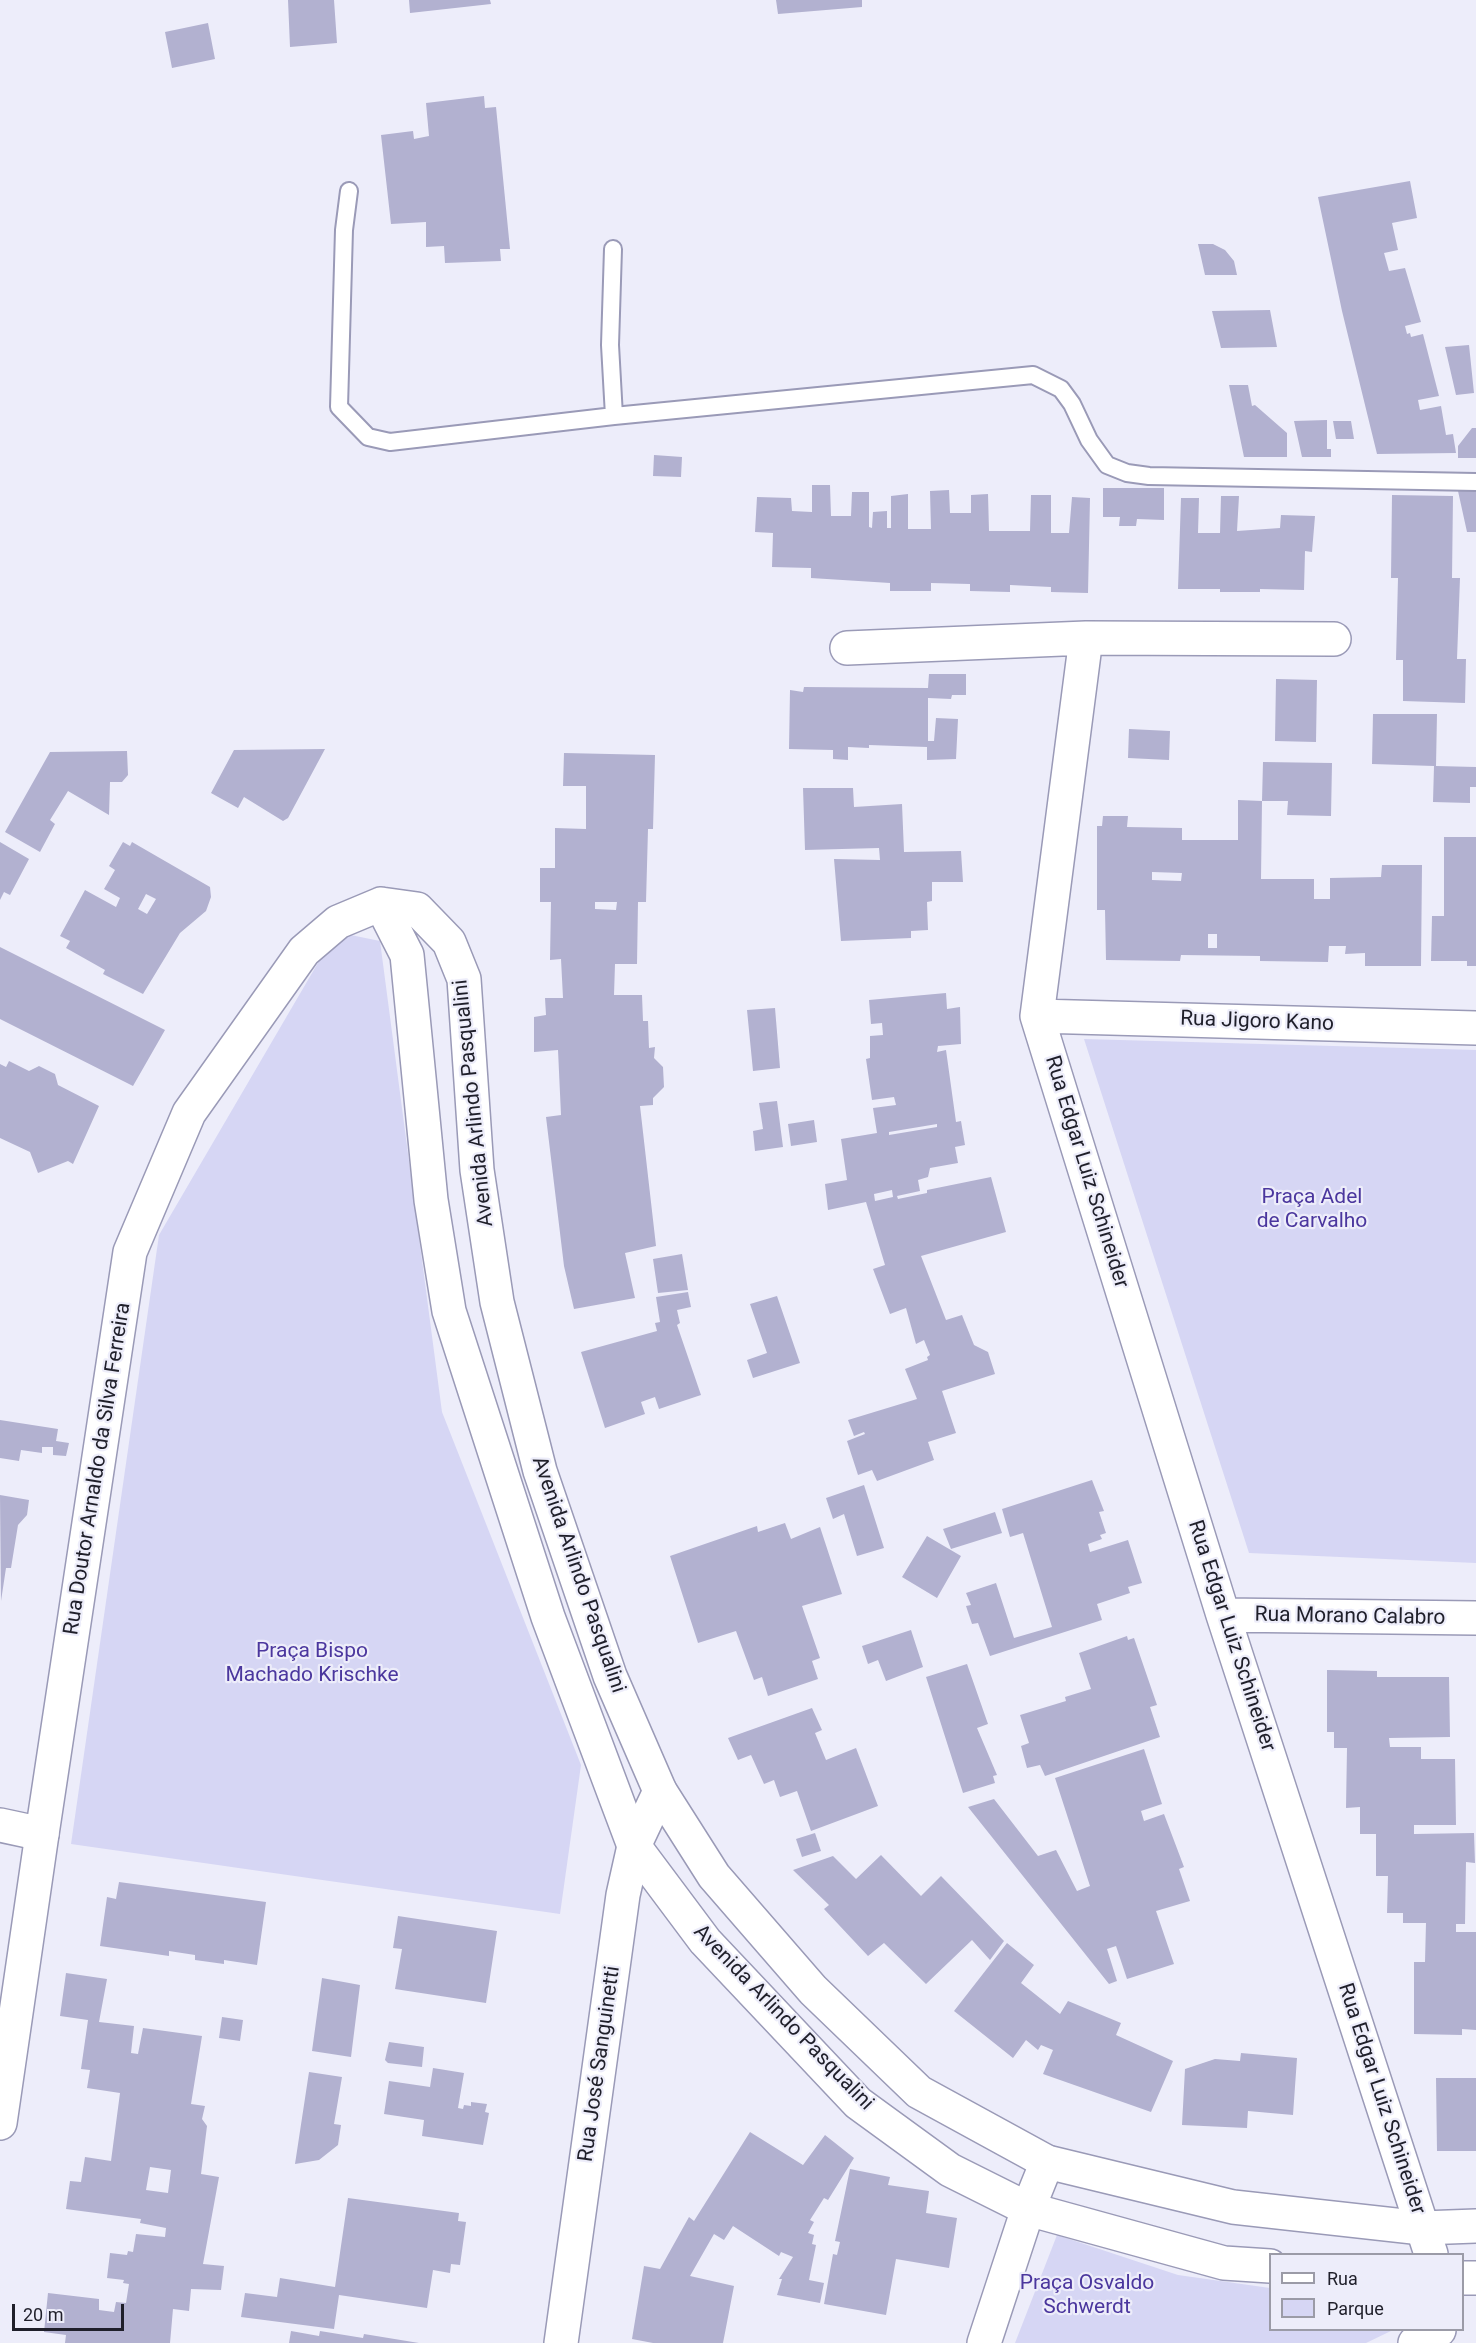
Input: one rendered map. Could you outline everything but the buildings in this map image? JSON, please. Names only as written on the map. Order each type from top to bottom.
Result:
[{"type":"street","points":[[847,648],[1086,638],[1334,639]]},
{"type":"street","points":[[1037,1016],[1086,638]]},
{"type":"street","name":"Avenida Arlindo Pasqualini","points":[[381,904],[417,909],[449,942],[464,979],[477,1170],[497,1302],[540,1471],[610,1676],[660,1791],[714,1876],[813,1990],[919,2092],[1047,2162],[1233,2207],[1427,2241],[1476,2226]]},
{"type":"street","name":"Avenida Arlindo Pasqualini","points":[[381,904],[407,955],[430,1200],[449,1311],[548,1617],[634,1846],[705,1941],[858,2103],[950,2170],[1028,2209],[1224,2263],[1269,2266]]},
{"type":"street","name":"Rua Doutor Arnaldo da Silva Ferreira","points":[[0,2123],[130,1252],[189,1113],[304,951],[338,922],[381,904]]},
{"type":"street","name":"Rua Jigoro Kano","points":[[1037,1016],[1476,1028]]},
{"type":"street","name":"Rua Edgar Luiz Schineider","points":[[1037,1016],[1223,1615],[1427,2241]]},
{"type":"street","name":"Rua Morano Calabro","points":[[1223,1615],[1476,1618]]},
{"type":"street","name":"Rua José Sanguinetti","points":[[561,2343],[623,1895],[634,1846],[660,1791]]},
{"type":"street","points":[[0,1825],[42,1834]]},
{"type":"street","points":[[674,1900],[714,1876]]},
{"type":"street","points":[[984,2343],[1028,2209],[1047,2162]]},
{"type":"street","points":[[1415,2343],[1437,2331]]},
{"type":"lane","points":[[349,191],[344,230],[339,407],[368,437],[390,442],[615,416],[1033,375],[1060,389],[1072,404],[1089,440],[1107,465],[1127,473],[1149,476],[1476,482]]},
{"type":"lane","points":[[613,249],[610,345],[615,416]]},
{"type":"green space","name":"Praça Bispo Machado Krischke","points":[[336,932],[380,941],[442,1412],[581,1765],[560,1914],[71,1844],[159,1235]]},
{"type":"green space","name":"Praça Adel de Carvalho","points":[[1084,1039],[1476,1050],[1476,1563],[1249,1553]]},
{"type":"green space","name":"Praça Osvaldo Schwerdt","points":[[1057,2235],[1178,2275],[1269,2288],[1269,2331],[1391,2331],[1366,2343],[1015,2343]]}]
